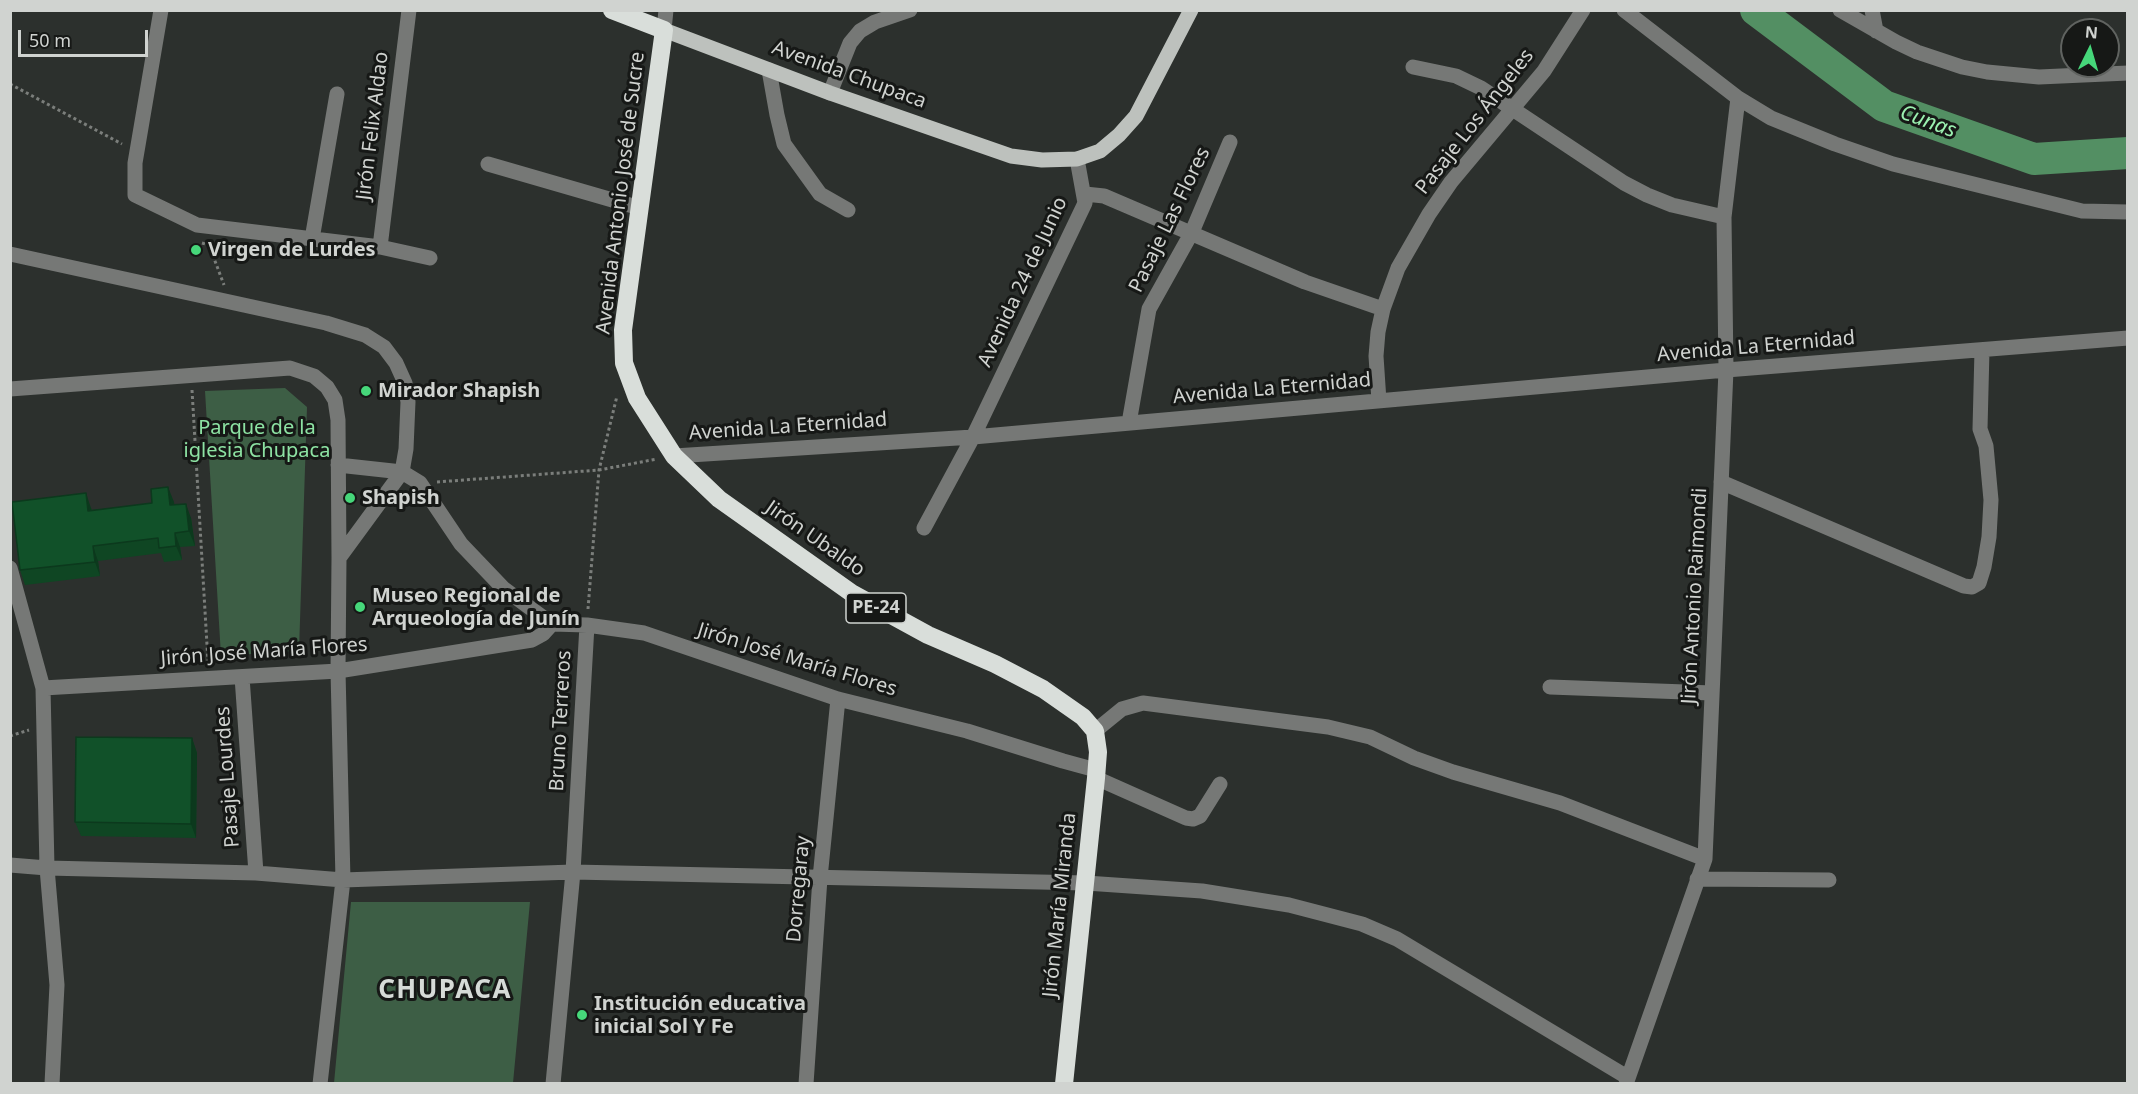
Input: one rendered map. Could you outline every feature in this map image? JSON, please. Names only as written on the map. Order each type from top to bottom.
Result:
[{"type":"highway","name":"Avenida Chupaca","points":[[612,10],[664,30]]},
{"type":"highway","name":"Avenida Antonio José de Sucre","points":[[664,30],[623,330],[624,363],[637,398],[674,456]]},
{"type":"highway","name":"Jirón Ubaldo","points":[[674,456],[719,499],[853,594],[919,631],[995,664],[1043,689],[1083,717],[1095,731]]},
{"type":"highway","name":"Jirón María Miranda","points":[[1064,1083],[1098,752],[1095,731]]},
{"type":"main road","points":[[1077,159],[1100,151],[1136,116],[1191,10]]},
{"type":"main road","name":"Avenida Chupaca","points":[[664,30],[830,93],[1011,156],[1042,160],[1077,159]]},
{"type":"street","points":[[161,10],[137,152],[135,195],[196,225],[380,247],[429,258]]},
{"type":"street","name":"Jirón Felix Aldao","points":[[380,247],[410,10]]},
{"type":"street","points":[[664,30],[666,10]]},
{"type":"street","points":[[830,93],[850,43],[860,32],[875,22],[910,10]]},
{"type":"street","name":"Pasaje Los Ángeles","points":[[1379,401],[1376,356],[1383,309],[1398,268],[1429,214],[1470,158],[1544,71],[1583,10]]},
{"type":"street","points":[[1624,10],[1738,98],[1771,118],[1834,144],[1893,164],[2082,211],[2127,212]]},
{"type":"street","points":[[1840,10],[1917,52],[1987,72],[2039,77],[2127,73]]},
{"type":"street","points":[[1872,10],[1876,31]]},
{"type":"street","points":[[1413,66],[1456,76],[1481,88],[1624,183],[1647,195],[1672,205],[1724,217]]},
{"type":"street","points":[[769,70],[784,144],[820,194],[848,210]]},
{"type":"street","points":[[312,239],[337,94]]},
{"type":"street","name":"Jirón Antonio Raimondi","points":[[1626,1080],[1705,859],[1726,370],[1724,217],[1738,98]]},
{"type":"street","name":"Pasaje Las Flores","points":[[1129,423],[1149,309],[1192,232],[1230,142]]},
{"type":"street","name":"Avenida 24 de Junio","points":[[924,528],[974,437],[1085,203],[1077,159]]},
{"type":"street","points":[[488,164],[640,208]]},
{"type":"street","points":[[1085,194],[1104,196],[1305,282],[1383,309]]},
{"type":"street","points":[[10,254],[326,323],[365,335],[384,347],[396,363],[405,383],[408,402],[406,449],[402,472],[339,558]]},
{"type":"street","name":"Avenida La Eternidad","points":[[674,456],[974,437],[1726,370],[2127,338]]},
{"type":"street","points":[[1721,482],[1964,586],[1972,587],[1979,583],[1984,567],[1989,537],[1991,500],[1986,446],[1980,429],[1982,350]]},
{"type":"street","points":[[10,389],[290,368],[314,376],[327,387],[335,400],[338,420],[338,671],[343,880],[320,1083]]},
{"type":"street","points":[[338,465],[402,472],[420,483],[461,544],[503,588],[552,624]]},
{"type":"street","points":[[10,568],[43,688],[47,868],[57,985],[52,1083]]},
{"type":"street","name":"Jirón José María Flores","points":[[43,688],[338,671],[531,640],[543,634],[552,624],[587,625],[644,633],[838,699],[966,731],[1063,761],[1096,774],[1181,816],[1193,819],[1200,816],[1220,784]]},
{"type":"street","name":"Bruno Terreros","points":[[553,1083],[573,872],[587,625]]},
{"type":"street","name":"Pasaje Lourdes","points":[[242,677],[256,873]]},
{"type":"street","points":[[1550,687],[1712,693]]},
{"type":"street","name":"Dorregaray","points":[[806,1083],[820,878],[838,699]]},
{"type":"street","points":[[1095,731],[1122,709],[1143,703],[1328,727],[1370,737],[1414,758],[1560,803],[1705,859]]},
{"type":"street","points":[[10,865],[256,873],[343,880],[573,872],[1086,883],[1202,891],[1289,905],[1362,924],[1397,939],[1626,1080]]},
{"type":"street","points":[[1697,879],[1828,880]]},
{"type":"path","points":[[10,84],[137,152]]},
{"type":"path","points":[[200,243],[209,245],[231,301]]},
{"type":"path","points":[[191,376],[210,679]]},
{"type":"path","name":"Bruno Terreros","points":[[587,625],[599,470],[617,395]]},
{"type":"path","name":"Avenida La Eternidad","points":[[420,483],[599,470],[674,456]]},
{"type":"green space","name":"Parque de la iglesia Chupaca","points":[[285,388],[307,407],[299,651],[221,656],[205,391]]},
{"type":"green space","points":[[351,902],[530,902],[513,1083],[334,1083]]},
{"type":"building","points":[[168,487],[170,505],[186,504],[189,531],[175,533],[176,546],[159,548],[158,538],[93,546],[95,562],[20,570],[12,502],[86,493],[88,511],[152,503],[151,489]]},
{"type":"building","points":[[76,737],[192,738],[191,824],[75,822]]},
{"type":"waterway","name":"Cunas","points":[[1756,10],[1884,106],[2034,159],[2128,153]]},
{"type":"place","name":"Virgen de Lurdes","points":[[196,250]]},
{"type":"place","name":"Mirador Shapish","points":[[366,391]]},
{"type":"place","name":"Shapish","points":[[350,498]]},
{"type":"place","name":"Museo Regional de Arqueología de Junín","points":[[360,607]]},
{"type":"place","name":"Institución educativa inicial Sol Y Fe","points":[[582,1015]]},
{"type":"district","name":"CHUPACA","points":[[445,991]]}]
